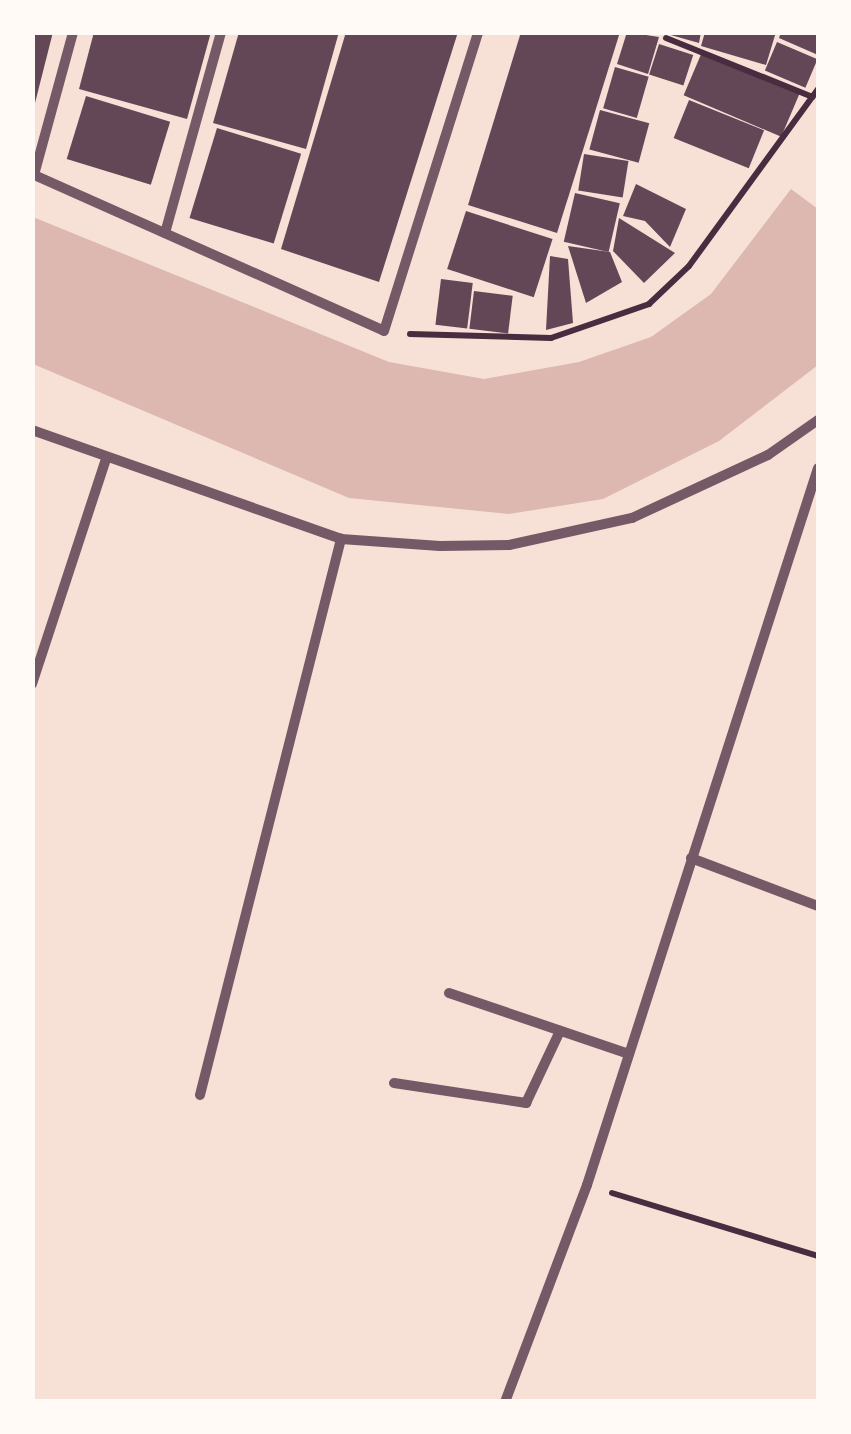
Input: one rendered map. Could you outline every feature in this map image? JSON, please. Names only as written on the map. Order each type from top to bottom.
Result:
[{"type":"street","points":[[73,32],[33,175],[384,331],[478,32]]},
{"type":"street","points":[[165,233],[221,32]]},
{"type":"street","points":[[32,430],[342,540],[509,545],[579,532],[690,494],[818,420]]},
{"type":"street","points":[[32,684],[106,459]]},
{"type":"street","points":[[506,1402],[587,1185],[818,468]]},
{"type":"street","points":[[200,1094],[342,540]]},
{"type":"street","points":[[691,858],[818,906]]},
{"type":"street","points":[[449,993],[629,1054]]},
{"type":"street","points":[[394,1084],[526,1103],[560,1031]]},
{"type":"path","points":[[384,331],[551,338],[649,304],[690,266],[816,93],[666,38]]},
{"type":"path","points":[[587,1185],[818,1256]]},
{"type":"shaded area","points":[[791,189],[818,209],[818,365],[719,441],[603,499],[509,514],[349,498],[33,364],[33,217],[389,362],[484,379],[579,362],[651,337],[711,294]]},
{"type":"building","points":[[32,32],[53,32],[34,107],[32,107]]},
{"type":"building","points":[[94,32],[211,32],[187,119],[79,89]]},
{"type":"building","points":[[239,32],[339,32],[306,149],[213,123]]},
{"type":"building","points":[[346,32],[458,32],[379,282],[281,249]]},
{"type":"building","points":[[521,32],[620,32],[557,233],[468,205]]},
{"type":"building","points":[[627,32],[659,37],[648,74],[617,64]]},
{"type":"building","points":[[660,32],[701,32],[699,43]]},
{"type":"building","points":[[705,32],[776,32],[766,65],[701,46]]},
{"type":"building","points":[[781,32],[818,32],[818,55],[779,38]]},
{"type":"building","points":[[777,42],[818,59],[805,88],[765,71]]},
{"type":"building","points":[[659,44],[693,55],[683,86],[649,74]]},
{"type":"building","points":[[702,52],[800,93],[781,137],[684,95]]},
{"type":"building","points":[[615,67],[649,77],[637,118],[603,108]]},
{"type":"building","points":[[86,96],[170,122],[151,185],[67,159]]},
{"type":"building","points":[[689,100],[764,130],[749,168],[674,138]]},
{"type":"building","points":[[600,110],[649,123],[639,163],[589,150]]},
{"type":"building","points":[[217,128],[301,154],[274,244],[190,218]]},
{"type":"building","points":[[584,154],[628,161],[623,198],[578,191]]},
{"type":"building","points":[[636,184],[686,209],[670,247],[645,221],[623,216]]},
{"type":"building","points":[[575,193],[620,203],[609,252],[564,242]]},
{"type":"building","points":[[466,211],[553,239],[534,297],[447,269]]},
{"type":"building","points":[[619,218],[675,253],[644,283],[613,251]]},
{"type":"building","points":[[568,246],[610,252],[622,282],[586,303]]},
{"type":"building","points":[[550,256],[568,259],[573,323],[546,330]]},
{"type":"building","points":[[441,279],[473,283],[467,329],[435,325]]},
{"type":"building","points":[[474,291],[513,296],[508,333],[469,329]]}]
